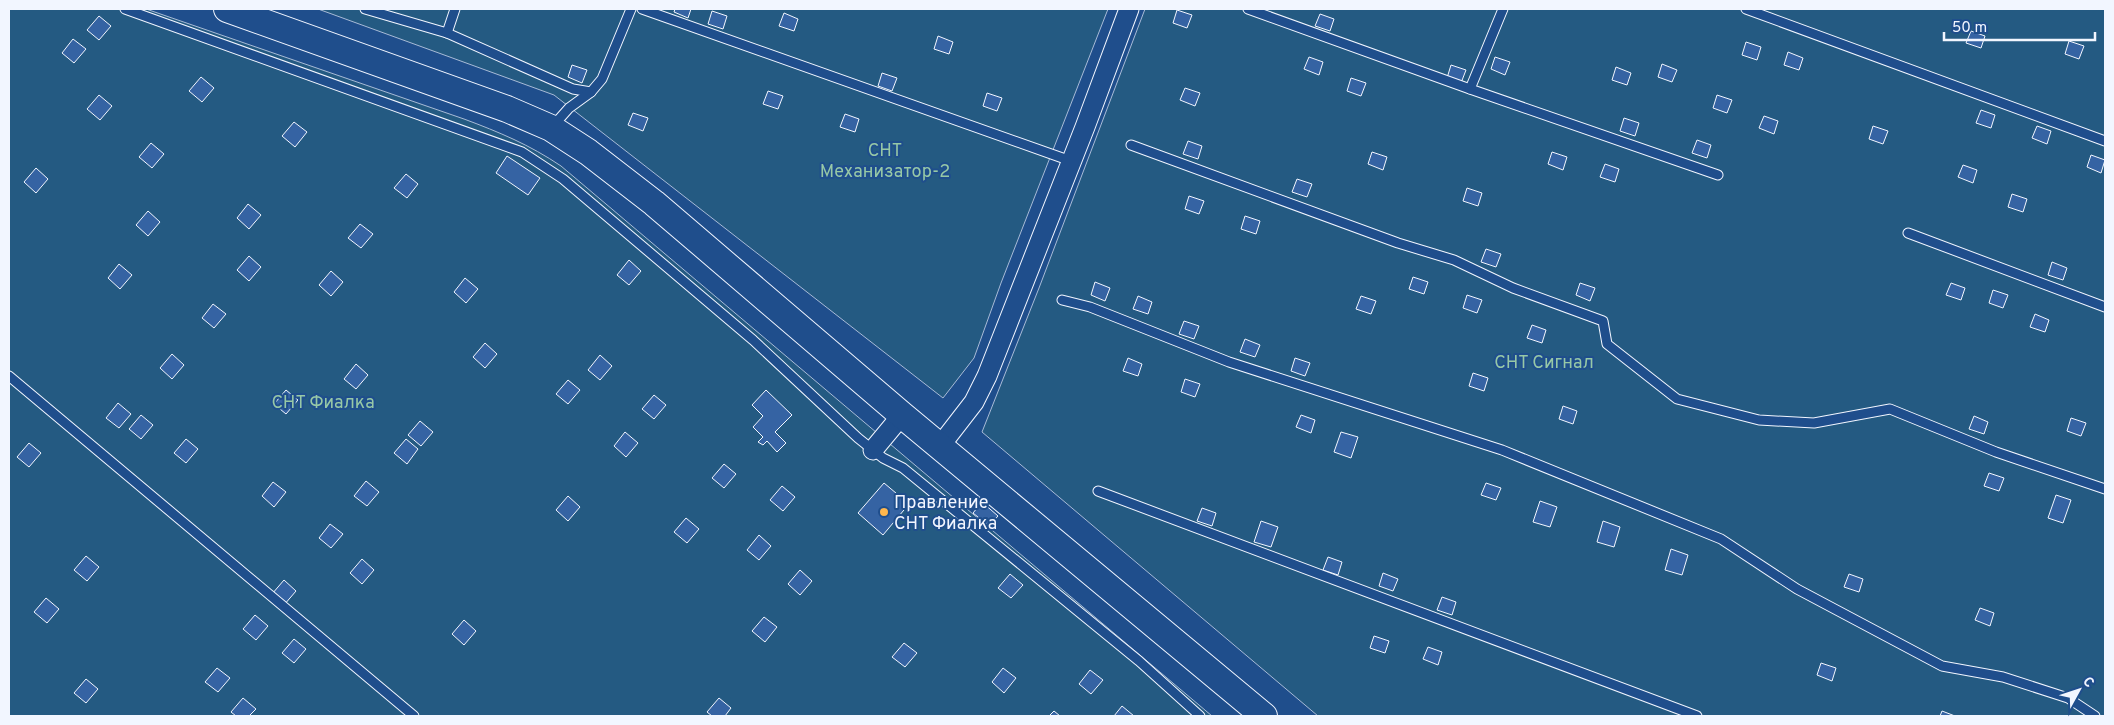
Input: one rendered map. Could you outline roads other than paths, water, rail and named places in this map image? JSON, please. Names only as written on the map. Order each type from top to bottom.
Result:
[{"type":"street","points":[[227,9],[507,109],[551,128],[588,152],[654,203],[902,415],[1264,716]]},
{"type":"street","points":[[940,446],[974,402],[987,376],[1089,119],[1128,9]]},
{"type":"street","points":[[873,450],[902,415]]},
{"type":"lane","points":[[125,9],[522,152],[563,179],[752,340],[858,438],[883,458],[903,468],[1139,661],[1200,716]]},
{"type":"lane","points":[[365,9],[447,33],[573,89],[591,92]]},
{"type":"lane","points":[[447,33],[455,9]]},
{"type":"lane","points":[[551,128],[569,108],[591,92],[602,79],[631,9]]},
{"type":"lane","points":[[642,9],[1071,161]]},
{"type":"lane","points":[[1248,9],[1470,89],[1718,175]]},
{"type":"lane","points":[[1470,89],[1503,9]]},
{"type":"lane","points":[[1746,9],[2105,141]]},
{"type":"lane","points":[[1132,145],[1398,243],[1454,260],[1513,288],[1603,320],[1606,344],[1677,399],[1759,420],[1814,423],[1890,409],[1996,452],[2105,489]]},
{"type":"lane","points":[[1908,233],[2105,307]]},
{"type":"lane","points":[[1062,300],[1090,307],[1229,362],[1502,450],[1721,538],[1797,589],[1942,666],[2003,677],[2068,698],[2095,716]]},
{"type":"lane","points":[[9,376],[414,716]]},
{"type":"lane","points":[[1098,491],[1697,716]]},
{"type":"place","name":"Правление СНТ Фиалка","points":[[884,512]]},
{"type":"park label","name":"СНТ Механизатор-2","points":[[885,160]]},
{"type":"park label","name":"СНТ Сигнал","points":[[1544,362]]},
{"type":"park label","name":"СНТ Фиалка","points":[[323,402]]}]
